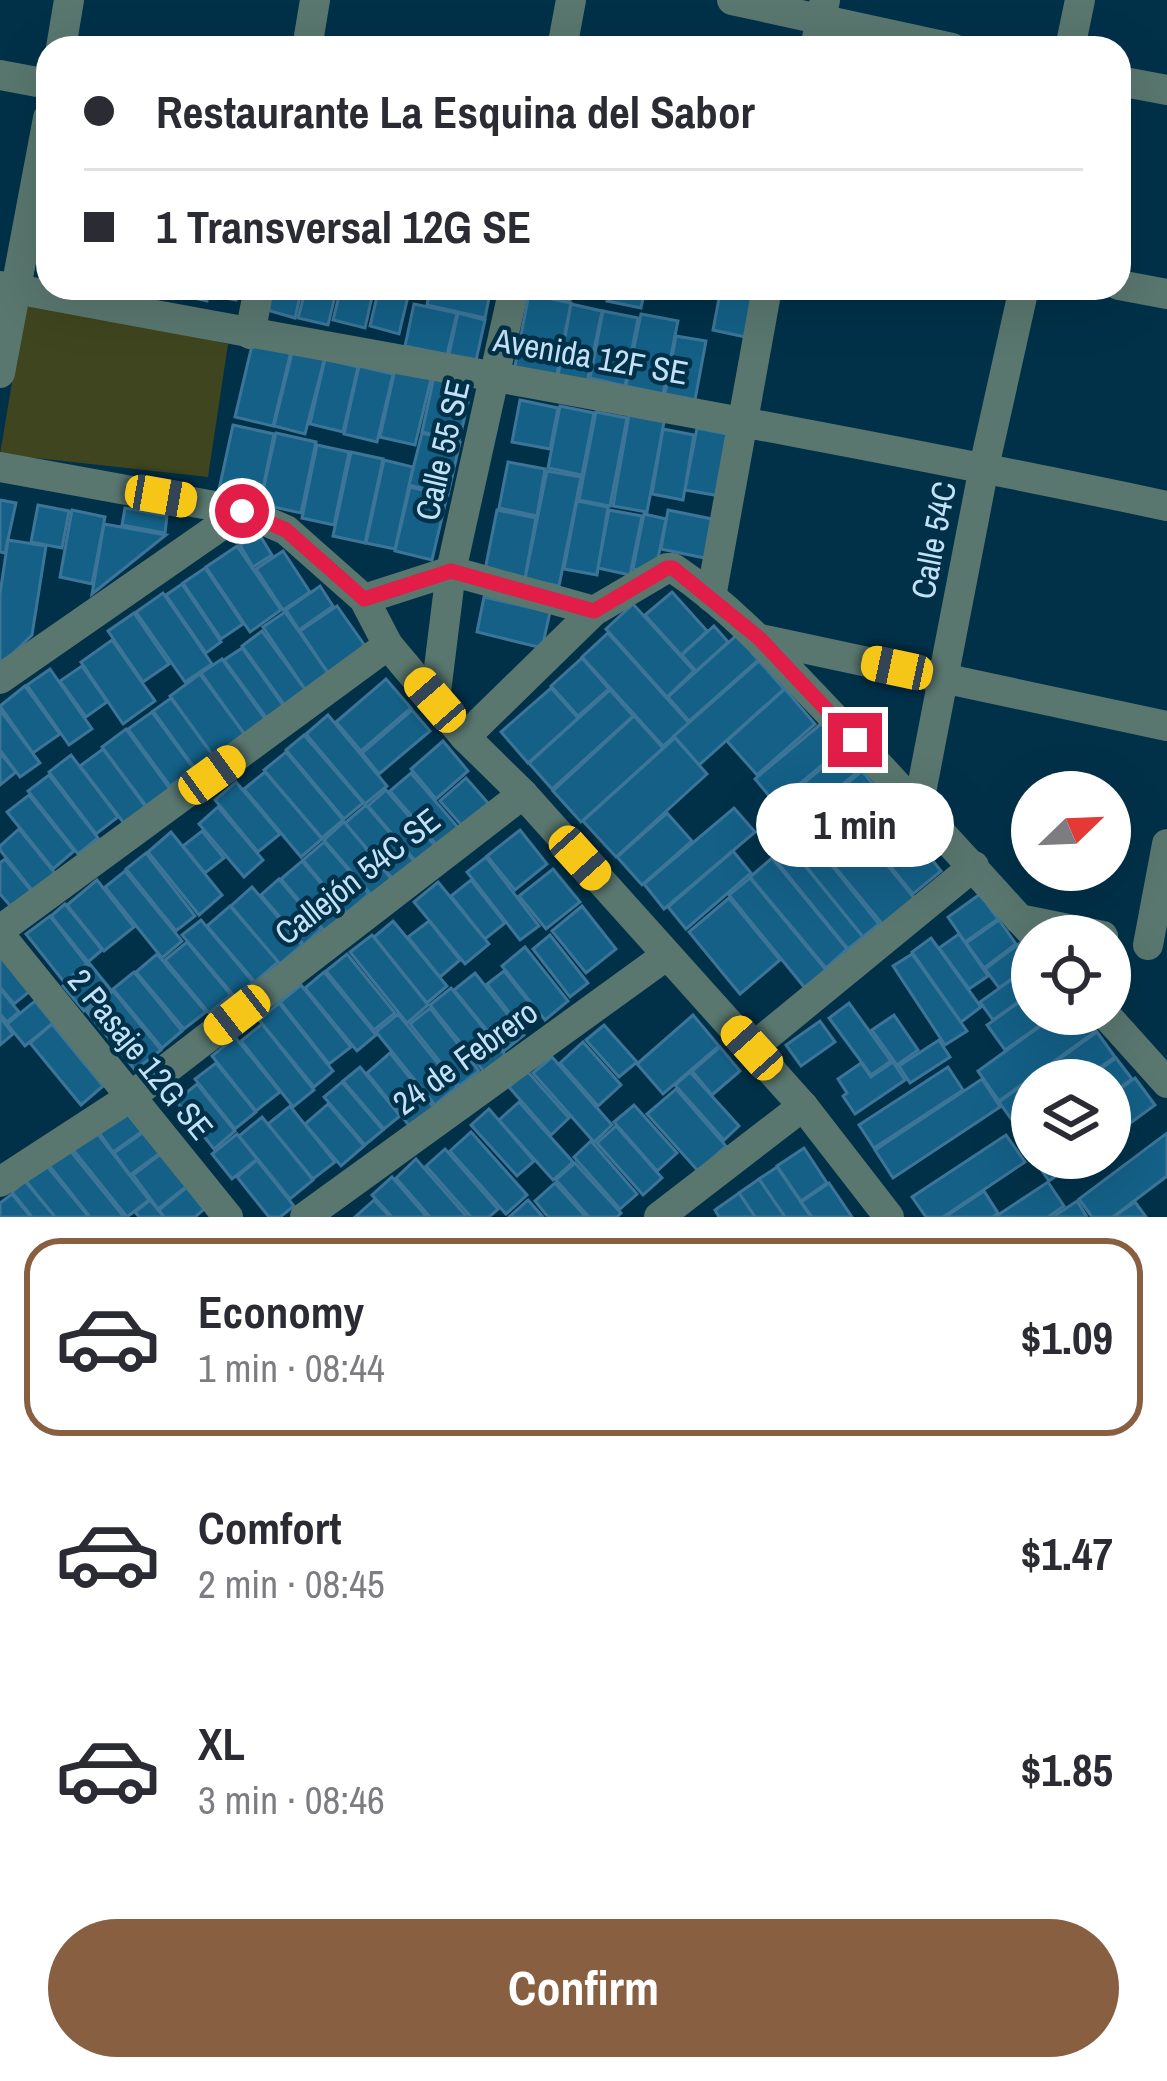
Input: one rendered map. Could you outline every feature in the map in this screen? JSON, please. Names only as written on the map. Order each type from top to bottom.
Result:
[{"type":"street","points":[[63,36],[69,0]]},
{"type":"street","points":[[309,36],[315,0]]},
{"type":"street","points":[[564,36],[571,0]]},
{"type":"street","points":[[732,0],[889,36]]},
{"type":"street","points":[[1072,36],[1080,0]]},
{"type":"street","points":[[0,75],[36,82]]},
{"type":"street","points":[[1131,84],[1167,91]]},
{"type":"street","points":[[0,373],[8,288],[36,169]]},
{"type":"street","points":[[1131,287],[1167,294]]},
{"type":"street","name":"Avenida 12F SE","points":[[71,300],[742,421],[1167,506]]},
{"type":"street","points":[[250,334],[257,300]]},
{"type":"street","name":"Calle 55 SE","points":[[435,700],[451,571],[512,300]]},
{"type":"street","points":[[711,597],[764,300]]},
{"type":"street","name":"Calle 54C","points":[[918,808],[1021,300]]},
{"type":"street","points":[[0,467],[242,511],[286,530],[364,599],[388,646],[465,737],[523,794],[752,1048],[889,1217]]},
{"type":"street","points":[[0,679],[242,511]]},
{"type":"street","points":[[465,737],[594,611],[673,568],[760,639],[1017,915]]},
{"type":"street","points":[[364,599],[451,571],[594,611]]},
{"type":"street","points":[[760,639],[1167,726]]},
{"type":"street","points":[[0,932],[388,646]]},
{"type":"street","name":"Callejón 54C SE","points":[[0,1182],[129,1098],[523,794]]},
{"type":"street","points":[[1158,947],[1167,844]]},
{"type":"street","points":[[752,1048],[974,866]]},
{"type":"street","name":"2 Pasaje 12G SE","points":[[0,932],[228,1217]]},
{"type":"street","name":"24 de Febrero","points":[[305,1217],[667,955]]},
{"type":"street","points":[[1124,1035],[1167,1083]]},
{"type":"street","points":[[658,1217],[803,1106]]},
{"type":"green space","points":[[26,299],[228,344],[208,477],[0,454]]},
{"type":"building","points":[[269,300],[299,300],[295,318],[267,310]]},
{"type":"building","points":[[303,300],[334,300],[328,325],[298,318]]},
{"type":"building","points":[[338,300],[371,300],[365,328],[333,320]]},
{"type":"building","points":[[376,300],[407,300],[399,334],[370,326]]},
{"type":"building","points":[[428,300],[489,300],[485,318],[427,305]]},
{"type":"building","points":[[528,300],[571,303],[556,379],[514,371]]},
{"type":"building","points":[[607,300],[643,300],[641,308]]},
{"type":"building","points":[[719,300],[758,300],[750,338],[713,330]]},
{"type":"building","points":[[414,304],[457,313],[447,355],[405,346]]},
{"type":"building","points":[[571,304],[602,311],[587,383],[558,376]]},
{"type":"building","points":[[603,311],[638,318],[625,386],[590,378]]},
{"type":"building","points":[[458,313],[485,320],[475,365],[448,359]]},
{"type":"building","points":[[641,314],[678,321],[663,394],[626,386]]},
{"type":"building","points":[[676,336],[706,341],[695,400],[665,394]]},
{"type":"building","points":[[253,341],[291,351],[273,426],[235,417]]},
{"type":"building","points":[[293,349],[325,357],[305,434],[274,426]]},
{"type":"building","points":[[325,359],[358,367],[343,432],[310,424]]},
{"type":"building","points":[[396,365],[432,375],[415,445],[380,437]]},
{"type":"building","points":[[359,366],[393,374],[377,442],[344,434]]},
{"type":"building","points":[[434,377],[472,386],[459,441],[422,432]]},
{"type":"building","points":[[520,400],[558,408],[550,449],[512,442]]},
{"type":"building","points":[[560,406],[594,413],[582,475],[548,468]]},
{"type":"building","points":[[596,412],[627,418],[610,506],[579,500]]},
{"type":"building","points":[[629,415],[664,422],[647,512],[613,506]]},
{"type":"building","points":[[233,425],[274,434],[260,503],[218,494]]},
{"type":"building","points":[[697,428],[732,435],[720,496],[685,490]]},
{"type":"building","points":[[663,429],[694,435],[683,500],[652,494]]},
{"type":"building","points":[[276,433],[316,442],[301,513],[260,504]]},
{"type":"building","points":[[422,433],[460,442],[448,495],[409,485]]},
{"type":"building","points":[[317,445],[349,452],[334,525],[302,518]]},
{"type":"building","points":[[351,452],[383,459],[365,543],[333,536]]},
{"type":"building","points":[[384,460],[413,467],[395,549],[366,543]]},
{"type":"building","points":[[508,462],[545,469],[537,516],[499,508]]},
{"type":"building","points":[[547,471],[581,477],[559,586],[525,579]]},
{"type":"building","points":[[410,487],[447,496],[432,560],[395,551]]},
{"type":"building","points":[[0,500],[16,503],[5,553],[0,552]]},
{"type":"building","points":[[577,501],[608,507],[597,575],[564,569]]},
{"type":"building","points":[[38,505],[69,511],[62,548],[31,542]]},
{"type":"building","points":[[125,508],[167,516],[165,533],[122,525]]},
{"type":"building","points":[[72,510],[105,517],[92,584],[60,577]]},
{"type":"building","points":[[497,510],[536,518],[524,583],[484,575]]},
{"type":"building","points":[[609,510],[642,516],[630,575],[598,568]]},
{"type":"building","points":[[668,510],[717,520],[709,559],[661,549]]},
{"type":"building","points":[[644,514],[666,519],[655,573],[633,569]]},
{"type":"building","points":[[104,524],[166,535],[92,594]]},
{"type":"building","points":[[259,534],[272,555],[253,567],[240,545]]},
{"type":"building","points":[[8,540],[46,546],[32,635],[5,661],[0,660],[0,594]]},
{"type":"building","points":[[237,546],[281,610],[250,632],[206,567]]},
{"type":"building","points":[[283,551],[310,592],[283,610],[256,569]]},
{"type":"building","points":[[205,568],[243,624],[221,639],[183,583]]},
{"type":"building","points":[[182,584],[221,642],[206,653],[166,595]]},
{"type":"building","points":[[320,586],[333,606],[299,630],[286,610]]},
{"type":"building","points":[[672,592],[707,631],[681,655],[645,615]]},
{"type":"building","points":[[163,593],[212,664],[185,682],[136,612]]},
{"type":"building","points":[[484,597],[550,612],[542,648],[477,632]]},
{"type":"building","points":[[633,604],[694,671],[667,697],[606,629]]},
{"type":"building","points":[[337,606],[368,650],[330,676],[300,631]]},
{"type":"building","points":[[285,612],[330,676],[307,692],[263,627]]},
{"type":"building","points":[[134,613],[169,664],[143,682],[108,631]]},
{"type":"building","points":[[714,626],[728,642],[696,671],[682,655]]},
{"type":"building","points":[[262,631],[307,692],[286,707],[242,646]]},
{"type":"building","points":[[608,633],[689,723],[663,746],[582,657]]},
{"type":"building","points":[[737,635],[758,660],[689,721],[668,697]]},
{"type":"building","points":[[112,640],[155,701],[123,724],[81,662]]},
{"type":"building","points":[[242,648],[285,708],[268,720],[224,660]]},
{"type":"building","points":[[582,658],[609,689],[578,716],[551,686]]},
{"type":"building","points":[[222,659],[266,720],[245,735],[201,673]]},
{"type":"building","points":[[759,661],[784,689],[699,765],[674,736]]},
{"type":"building","points":[[82,666],[107,702],[86,717],[60,681]]},
{"type":"building","points":[[50,669],[92,729],[69,745],[27,685]]},
{"type":"building","points":[[200,674],[248,739],[217,761],[170,696]]},
{"type":"building","points":[[386,679],[411,708],[361,751],[336,722]]},
{"type":"building","points":[[25,686],[60,734],[33,753],[0,706]]},
{"type":"building","points":[[551,688],[578,718],[528,763],[501,732]]},
{"type":"building","points":[[785,689],[815,724],[757,775],[727,741]]},
{"type":"building","points":[[610,690],[633,716],[552,789],[529,763]]},
{"type":"building","points":[[171,698],[219,764],[201,777],[153,711]]},
{"type":"building","points":[[0,710],[40,763],[20,777],[0,750]]},
{"type":"building","points":[[412,710],[430,731],[379,774],[362,753]]},
{"type":"building","points":[[152,712],[194,769],[170,786],[128,729]]},
{"type":"building","points":[[328,715],[387,786],[365,804],[306,734]]},
{"type":"building","points":[[634,716],[663,748],[581,822],[553,791]]},
{"type":"building","points":[[822,723],[842,748],[776,804],[755,779]]},
{"type":"building","points":[[126,729],[173,793],[150,811],[102,747]]},
{"type":"building","points":[[304,735],[363,803],[344,819],[286,750]]},
{"type":"building","points":[[675,738],[707,774],[616,857],[583,821]]},
{"type":"building","points":[[443,741],[468,771],[436,799],[411,769]]},
{"type":"building","points":[[103,749],[148,810],[126,826],[80,766]]},
{"type":"building","points":[[844,750],[860,770],[793,825],[777,805]]},
{"type":"building","points":[[286,752],[343,820],[322,838],[264,770]]},
{"type":"building","points":[[0,753],[16,772],[0,785]]},
{"type":"building","points":[[71,755],[118,817],[96,834],[49,772]]},
{"type":"building","points":[[862,771],[878,790],[815,841],[800,822]]},
{"type":"building","points":[[265,772],[322,839],[301,857],[244,789]]},
{"type":"building","points":[[411,773],[462,832],[441,850],[390,791]]},
{"type":"building","points":[[49,775],[98,838],[78,854],[28,791]]},
{"type":"building","points":[[466,778],[489,804],[463,827],[440,801]]},
{"type":"building","points":[[236,782],[280,834],[258,852],[215,800]]},
{"type":"building","points":[[386,790],[437,848],[418,864],[368,806]]},
{"type":"building","points":[[879,793],[913,835],[884,859],[850,817]]},
{"type":"building","points":[[29,795],[74,851],[53,869],[7,812]]},
{"type":"building","points":[[366,805],[419,867],[398,885],[345,823]]},
{"type":"building","points":[[218,807],[263,860],[244,877],[199,824]]},
{"type":"building","points":[[734,808],[755,832],[664,909],[644,884]]},
{"type":"building","points":[[667,813],[692,841],[642,885],[617,857]]},
{"type":"building","points":[[847,816],[915,899],[884,926],[815,843]]},
{"type":"building","points":[[344,822],[394,882],[374,898],[324,840]]},
{"type":"building","points":[[19,829],[58,877],[36,895],[0,850]]},
{"type":"building","points":[[520,830],[547,864],[515,890],[487,856]]},
{"type":"building","points":[[202,831],[224,858],[205,873],[183,846]]},
{"type":"building","points":[[804,831],[879,924],[863,937],[788,844]]},
{"type":"building","points":[[171,832],[222,895],[199,915],[148,852]]},
{"type":"building","points":[[914,837],[941,871],[913,894],[886,861]]},
{"type":"building","points":[[324,842],[369,894],[347,913],[303,860]]},
{"type":"building","points":[[788,845],[863,937],[848,949],[773,857]]},
{"type":"building","points":[[733,851],[751,873],[686,929],[668,907]]},
{"type":"building","points":[[146,853],[195,916],[176,931],[126,869]]},
{"type":"building","points":[[486,857],[539,926],[520,940],[467,872]]},
{"type":"building","points":[[772,858],[847,949],[826,968],[750,877]]},
{"type":"building","points":[[5,859],[33,893],[13,909],[0,894],[0,863]]},
{"type":"building","points":[[302,861],[347,914],[326,933],[281,879]]},
{"type":"building","points":[[553,869],[580,902],[546,929],[519,896]]},
{"type":"building","points":[[125,871],[182,941],[162,958],[105,887]]},
{"type":"building","points":[[750,878],[826,970],[805,988],[729,895]]},
{"type":"building","points":[[279,879],[321,929],[304,945],[261,895]]},
{"type":"building","points":[[97,880],[134,927],[104,951],[67,905]]},
{"type":"building","points":[[471,880],[505,923],[485,939],[451,896]]},
{"type":"building","points":[[438,882],[489,944],[465,964],[414,902]]},
{"type":"building","points":[[252,887],[302,945],[280,964],[231,906]]},
{"type":"building","points":[[980,894],[998,919],[965,942],[948,917]]},
{"type":"building","points":[[729,898],[780,960],[740,994],[689,932]]},
{"type":"building","points":[[65,904],[102,950],[88,962],[51,916]]},
{"type":"building","points":[[230,906],[278,962],[255,982],[207,926]]},
{"type":"building","points":[[582,906],[616,949],[586,973],[552,931]]},
{"type":"building","points":[[50,916],[87,964],[64,982],[26,934]]},
{"type":"building","points":[[201,920],[253,982],[235,997],[182,935]]},
{"type":"building","points":[[999,920],[1011,937],[1011,948],[984,968],[966,943]]},
{"type":"building","points":[[393,921],[447,986],[427,1003],[374,937]]},
{"type":"building","points":[[429,921],[460,960],[440,977],[408,937]]},
{"type":"building","points":[[959,934],[988,976],[969,989],[939,948]]},
{"type":"building","points":[[372,935],[428,1005],[407,1023],[350,952]]},
{"type":"building","points":[[550,935],[588,983],[570,997],[533,949]]},
{"type":"building","points":[[931,938],[981,1007],[961,1022],[912,952]]},
{"type":"building","points":[[187,942],[231,995],[209,1013],[165,960]]},
{"type":"building","points":[[525,947],[568,1001],[545,1020],[502,966]]},
{"type":"building","points":[[1011,950],[1011,979],[999,988],[985,969]]},
{"type":"building","points":[[0,954],[30,991],[14,1004],[0,987]]},
{"type":"building","points":[[157,954],[206,1012],[184,1029],[136,972]]},
{"type":"building","points":[[347,954],[395,1013],[374,1030],[326,971]]},
{"type":"building","points":[[912,954],[967,1031],[945,1045],[893,966]]},
{"type":"building","points":[[90,964],[111,990],[84,1011],[63,986]]},
{"type":"building","points":[[504,971],[540,1016],[523,1030],[487,984]]},
{"type":"building","points":[[134,972],[182,1031],[162,1048],[113,989]]},
{"type":"building","points":[[324,972],[376,1035],[357,1051],[305,988]]},
{"type":"building","points":[[475,973],[524,1035],[504,1051],[454,990]]},
{"type":"building","points":[[1011,980],[1011,1007],[993,1020],[980,1002]]},
{"type":"building","points":[[301,985],[351,1047],[329,1064],[280,1002]]},
{"type":"building","points":[[451,988],[506,1056],[485,1073],[430,1005]]},
{"type":"building","points":[[0,989],[19,1012],[7,1022],[0,1014]]},
{"type":"building","points":[[113,991],[161,1050],[135,1070],[87,1012]]},
{"type":"building","points":[[35,1001],[53,1023],[25,1046],[7,1024]]},
{"type":"building","points":[[279,1003],[333,1071],[314,1087],[259,1020]]},
{"type":"building","points":[[849,1003],[891,1061],[871,1075],[829,1018]]},
{"type":"building","points":[[430,1008],[479,1071],[459,1086],[410,1024]]},
{"type":"building","points":[[1011,1008],[1011,1035],[1026,1035],[1005,1050],[987,1025]]},
{"type":"building","points":[[398,1014],[457,1087],[435,1105],[376,1032]]},
{"type":"building","points":[[693,1015],[719,1046],[663,1094],[637,1064]]},
{"type":"building","points":[[894,1015],[918,1050],[897,1065],[872,1030]]},
{"type":"building","points":[[0,1017],[13,1034],[0,1045]]},
{"type":"building","points":[[820,1021],[835,1042],[801,1066],[786,1045]]},
{"type":"building","points":[[52,1024],[103,1086],[81,1105],[30,1043]]},
{"type":"building","points":[[262,1024],[314,1090],[293,1107],[241,1041]]},
{"type":"building","points":[[604,1025],[637,1062],[619,1077],[586,1040]]},
{"type":"building","points":[[1028,1035],[1090,1035],[1057,1059],[1011,1059],[1011,1092],[999,1101],[978,1071]]},
{"type":"building","points":[[1093,1035],[1099,1035],[1115,1057],[1112,1059],[1059,1059]]},
{"type":"building","points":[[235,1037],[280,1092],[256,1111],[212,1056]]},
{"type":"building","points":[[939,1040],[950,1057],[910,1083],[899,1066]]},
{"type":"building","points":[[583,1042],[621,1085],[598,1106],[560,1063]]},
{"type":"building","points":[[720,1047],[740,1071],[712,1095],[692,1071]]},
{"type":"building","points":[[390,1053],[435,1109],[411,1128],[367,1073]]},
{"type":"building","points":[[552,1057],[612,1125],[594,1142],[533,1073]]},
{"type":"building","points":[[893,1062],[905,1080],[855,1114],[838,1079],[861,1063],[871,1077]]},
{"type":"building","points":[[216,1063],[256,1112],[235,1129],[195,1079]]},
{"type":"building","points":[[360,1067],[400,1116],[384,1129],[343,1081]]},
{"type":"building","points":[[948,1067],[963,1090],[874,1148],[859,1125]]},
{"type":"building","points":[[527,1071],[569,1118],[551,1135],[509,1087]]},
{"type":"building","points":[[690,1072],[739,1126],[724,1140],[675,1085]]},
{"type":"building","points":[[1135,1078],[1155,1105],[1131,1123],[1131,1081]]},
{"type":"building","points":[[982,1079],[1000,1107],[893,1178],[875,1150]]},
{"type":"building","points":[[342,1082],[383,1130],[365,1145],[324,1097]]},
{"type":"building","points":[[197,1084],[235,1131],[214,1149],[176,1101]]},
{"type":"building","points":[[676,1089],[726,1146],[698,1171],[647,1114]]},
{"type":"building","points":[[1011,1093],[1011,1119],[999,1102]]},
{"type":"building","points":[[519,1102],[573,1162],[553,1180],[499,1120]]},
{"type":"building","points":[[328,1104],[364,1146],[341,1166],[305,1124]]},
{"type":"building","points":[[634,1105],[677,1153],[657,1171],[614,1122]]},
{"type":"building","points":[[290,1106],[335,1162],[313,1179],[268,1124]]},
{"type":"building","points":[[128,1109],[144,1130],[113,1152],[98,1131]]},
{"type":"building","points":[[489,1109],[534,1161],[517,1176],[471,1125]]},
{"type":"building","points":[[262,1117],[313,1180],[290,1199],[239,1136]]},
{"type":"building","points":[[616,1126],[662,1178],[643,1195],[597,1143]]},
{"type":"building","points":[[93,1128],[149,1200],[127,1217],[70,1146]]},
{"type":"building","points":[[145,1131],[160,1153],[130,1175],[114,1153]]},
{"type":"building","points":[[471,1132],[527,1195],[506,1214],[450,1151]]},
{"type":"building","points":[[1167,1133],[1167,1176],[1113,1217],[1092,1217],[1079,1199],[1106,1179],[1131,1179],[1131,1160]]},
{"type":"building","points":[[237,1134],[257,1159],[232,1179],[212,1154]]},
{"type":"building","points":[[1006,1135],[1011,1142],[1011,1171],[943,1217],[926,1217],[912,1197]]},
{"type":"building","points":[[591,1141],[637,1194],[620,1209],[574,1157]]},
{"type":"building","points":[[68,1148],[124,1217],[90,1217],[48,1164]]},
{"type":"building","points":[[804,1148],[827,1183],[801,1201],[777,1166]]},
{"type":"building","points":[[445,1149],[498,1209],[489,1217],[471,1217],[426,1166]]},
{"type":"building","points":[[162,1153],[187,1186],[158,1209],[133,1175]]},
{"type":"building","points":[[416,1159],[467,1217],[430,1217],[396,1178]]},
{"type":"building","points":[[257,1160],[294,1206],[280,1217],[269,1217],[237,1177]]},
{"type":"building","points":[[575,1163],[621,1213],[617,1217],[589,1217],[556,1180]]},
{"type":"building","points":[[46,1165],[89,1217],[55,1217],[26,1181]]},
{"type":"building","points":[[777,1167],[811,1217],[785,1217],[759,1179]]},
{"type":"building","points":[[392,1177],[427,1217],[392,1217],[372,1195]]},
{"type":"building","points":[[759,1179],[785,1217],[755,1217],[739,1193]]},
{"type":"building","points":[[25,1181],[55,1217],[32,1217],[12,1192]]},
{"type":"building","points":[[1048,1182],[1064,1206],[1048,1217],[995,1217]]},
{"type":"building","points":[[555,1183],[586,1217],[548,1217],[535,1201]]},
{"type":"building","points":[[829,1183],[852,1217],[812,1217],[801,1202]]},
{"type":"building","points":[[187,1187],[204,1209],[195,1217],[164,1217],[159,1210]]},
{"type":"building","points":[[984,1191],[998,1213],[993,1217],[945,1217]]},
{"type":"building","points":[[739,1193],[755,1217],[719,1217],[715,1210]]},
{"type":"building","points":[[12,1194],[31,1217],[0,1217],[0,1203]]},
{"type":"building","points":[[150,1200],[164,1217],[139,1217],[135,1212]]},
{"type":"building","points":[[374,1200],[390,1217],[355,1217]]},
{"type":"building","points":[[528,1200],[543,1217],[509,1217]]},
{"type":"building","points":[[1077,1201],[1087,1217],[1053,1217]]},
{"type":"building","points":[[1135,1202],[1146,1217],[1116,1215]]},
{"type":"route","points":[[242,511],[286,530],[364,599],[451,571],[594,611],[673,568],[760,639],[855,740]]}]
